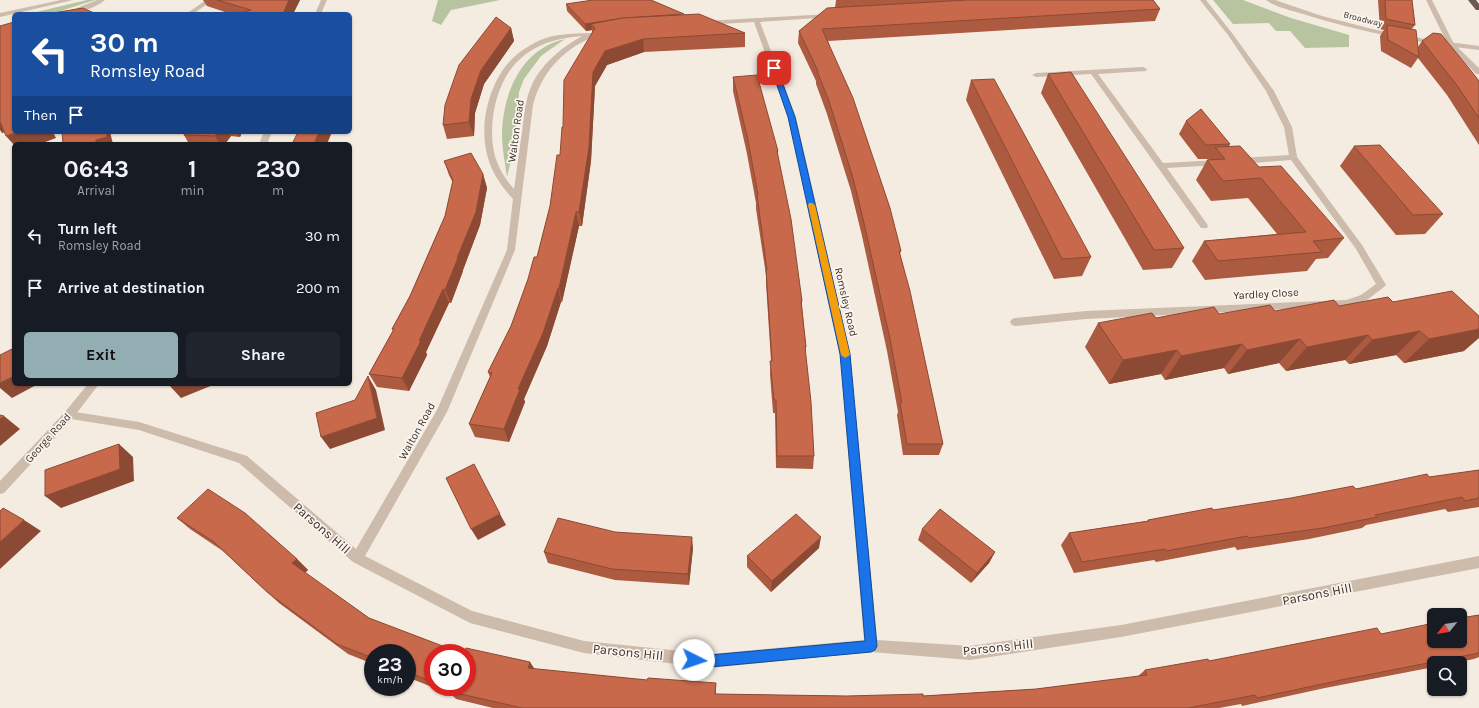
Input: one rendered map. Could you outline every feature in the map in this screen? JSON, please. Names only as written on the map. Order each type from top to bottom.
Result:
[{"type":"highway","points":[[1472,0],[1479,8]]},
{"type":"street","points":[[14,12],[70,0]]},
{"type":"street","points":[[70,12],[102,0]]},
{"type":"street","points":[[192,12],[210,0]]},
{"type":"street","points":[[319,12],[324,0]]},
{"type":"street","name":"Yardley Close","points":[[1015,322],[1086,315],[1346,303],[1364,298],[1381,285],[1359,247],[1293,157],[1288,127],[1270,91],[1230,34],[1203,0]]},
{"type":"street","name":"Broadway","points":[[1269,0],[1346,25],[1394,36],[1479,48]]},
{"type":"street","points":[[1429,0],[1451,45],[1479,72]]},
{"type":"street","points":[[0,15],[12,12]]},
{"type":"street","points":[[694,24],[836,15]]},
{"type":"street","name":"Romsley Road","points":[[756,20],[792,117],[845,354],[871,646]]},
{"type":"street","name":"Walton Road","points":[[356,558],[442,412],[511,250],[529,105],[536,84],[557,55],[591,34],[611,30]]},
{"type":"street","points":[[518,199],[495,166],[490,152],[488,136],[489,118],[498,88],[512,63],[539,44],[561,37],[591,34]]},
{"type":"street","points":[[1036,75],[1094,73],[1143,69]]},
{"type":"street","points":[[1094,73],[1204,226]]},
{"type":"street","points":[[1162,166],[1293,157]]},
{"type":"street","name":"George Road","points":[[0,489],[69,415],[92,386]]},
{"type":"street","name":"Parsons Hill","points":[[69,415],[139,426],[243,459],[356,558],[470,617],[584,647],[710,661],[871,646],[970,653],[1121,631],[1479,562]]},
{"type":"green space","points":[[87,0],[95,0],[57,12],[36,12]]},
{"type":"green space","points":[[438,0],[500,0],[451,10],[441,25],[432,21]]},
{"type":"green space","points":[[1213,0],[1243,0],[1291,18],[1349,35],[1349,47],[1305,48],[1290,31],[1276,31],[1269,23],[1233,24]]},
{"type":"green space","points":[[565,39],[541,56],[524,79],[519,92],[514,147],[507,177],[502,134],[506,103],[511,89],[517,75],[537,52],[550,44]]},
{"type":"building","points":[[217,0],[289,0],[284,12],[244,12],[251,10]]},
{"type":"building","points":[[593,0],[651,0],[684,14],[623,18],[585,24],[566,4]]},
{"type":"building","points":[[967,0],[1153,0],[1160,9],[822,29],[853,98],[890,208],[901,251],[899,251],[910,291],[943,444],[907,444],[900,403],[902,403],[890,339],[853,178],[818,71],[799,31],[827,8]]},
{"type":"building","points":[[1385,0],[1412,0],[1415,25],[1386,19]]},
{"type":"building","points":[[83,8],[92,12],[59,12]]},
{"type":"building","points":[[699,14],[745,33],[643,39],[605,51],[593,72],[589,147],[579,212],[576,212],[559,288],[543,333],[518,389],[520,389],[504,429],[469,424],[492,373],[488,372],[511,326],[528,279],[534,257],[537,257],[550,206],[557,155],[560,155],[563,127],[564,80],[595,28],[591,24],[623,18]]},
{"type":"building","points":[[496,17],[511,28],[481,70],[471,99],[469,122],[443,125],[445,105],[459,65]]},
{"type":"building","points":[[12,23],[12,134],[6,136],[0,122],[0,26]]},
{"type":"building","points":[[1387,25],[1416,30],[1419,57],[1388,40]]},
{"type":"building","points":[[1433,33],[1441,34],[1479,81],[1479,118],[1456,84],[1422,41]]},
{"type":"building","points":[[1071,72],[1184,248],[1154,250],[1048,74]]},
{"type":"building","points":[[757,75],[778,151],[791,219],[802,301],[814,456],[777,456],[776,400],[774,400],[770,361],[772,361],[767,270],[758,195],[748,140],[733,77]]},
{"type":"building","points":[[994,79],[1091,257],[1062,259],[971,80]]},
{"type":"building","points":[[1201,109],[1230,144],[1206,145],[1186,121]]},
{"type":"building","points":[[62,134],[107,134],[107,137],[96,140],[96,142],[63,142]]},
{"type":"building","points":[[184,134],[216,134],[215,136]]},
{"type":"building","points":[[297,134],[318,134],[315,142],[293,142]]},
{"type":"building","points":[[1380,145],[1443,214],[1413,215],[1354,146]]},
{"type":"building","points":[[1240,146],[1259,167],[1281,166],[1344,238],[1313,241],[1322,252],[1218,261],[1204,241],[1306,232],[1261,178],[1223,181],[1207,160],[1225,159],[1215,147]]},
{"type":"building","points":[[471,153],[483,174],[476,212],[445,290],[443,289],[419,341],[421,341],[402,378],[369,374],[410,296],[445,216],[453,180],[444,161]]},
{"type":"building","points":[[1452,291],[1479,316],[1479,329],[1429,339],[1420,331],[1372,340],[1368,335],[1307,347],[1300,339],[1247,350],[1242,344],[1181,356],[1177,350],[1123,360],[1098,323],[1152,313],[1156,318],[1214,307],[1219,314],[1270,305],[1275,311],[1334,300],[1339,306],[1388,297],[1393,302]]},
{"type":"building","points":[[12,349],[12,377],[0,383],[0,355]]},
{"type":"building","points":[[368,376],[377,418],[321,437],[316,413],[355,400]]},
{"type":"building","points":[[119,444],[120,469],[45,496],[45,470]]},
{"type":"building","points":[[474,464],[500,514],[471,529],[446,478]]},
{"type":"building","points":[[1479,470],[1479,498],[1465,501],[1462,497],[1375,515],[1377,517],[1323,528],[1249,538],[1247,536],[1166,551],[1165,549],[1082,562],[1069,533],[1149,521],[1148,520],[1212,508],[1213,510],[1291,498],[1353,486],[1356,489],[1427,474],[1429,477]]},
{"type":"building","points":[[208,489],[245,513],[297,559],[292,563],[369,618],[437,644],[424,644],[424,679],[416,675],[416,644],[364,644],[364,654],[337,644],[267,592],[214,542],[177,518]]},
{"type":"building","points":[[3,508],[24,520],[0,542],[0,511]]},
{"type":"building","points":[[940,509],[995,552],[977,573],[922,529]]},
{"type":"building","points":[[796,514],[821,537],[772,581],[747,556]]},
{"type":"building","points":[[558,518],[615,532],[692,537],[688,574],[612,569],[544,552]]},
{"type":"building","points":[[1479,615],[1479,653],[1464,656],[1427,656],[1427,663],[1257,698],[1255,695],[1188,708],[522,708],[470,696],[476,696],[476,650],[530,662],[528,668],[647,680],[648,678],[716,683],[715,694],[846,696],[923,694],[923,696],[1036,689],[1147,675],[1145,670],[1208,659],[1209,661],[1377,628],[1381,634],[1427,624],[1427,648],[1467,648],[1467,617]]},
{"type":"slow traffic","points":[[812,205],[845,355]]},
{"type":"route","points":[[694,660],[710,661],[871,646],[845,354],[792,117],[774,68]]}]
